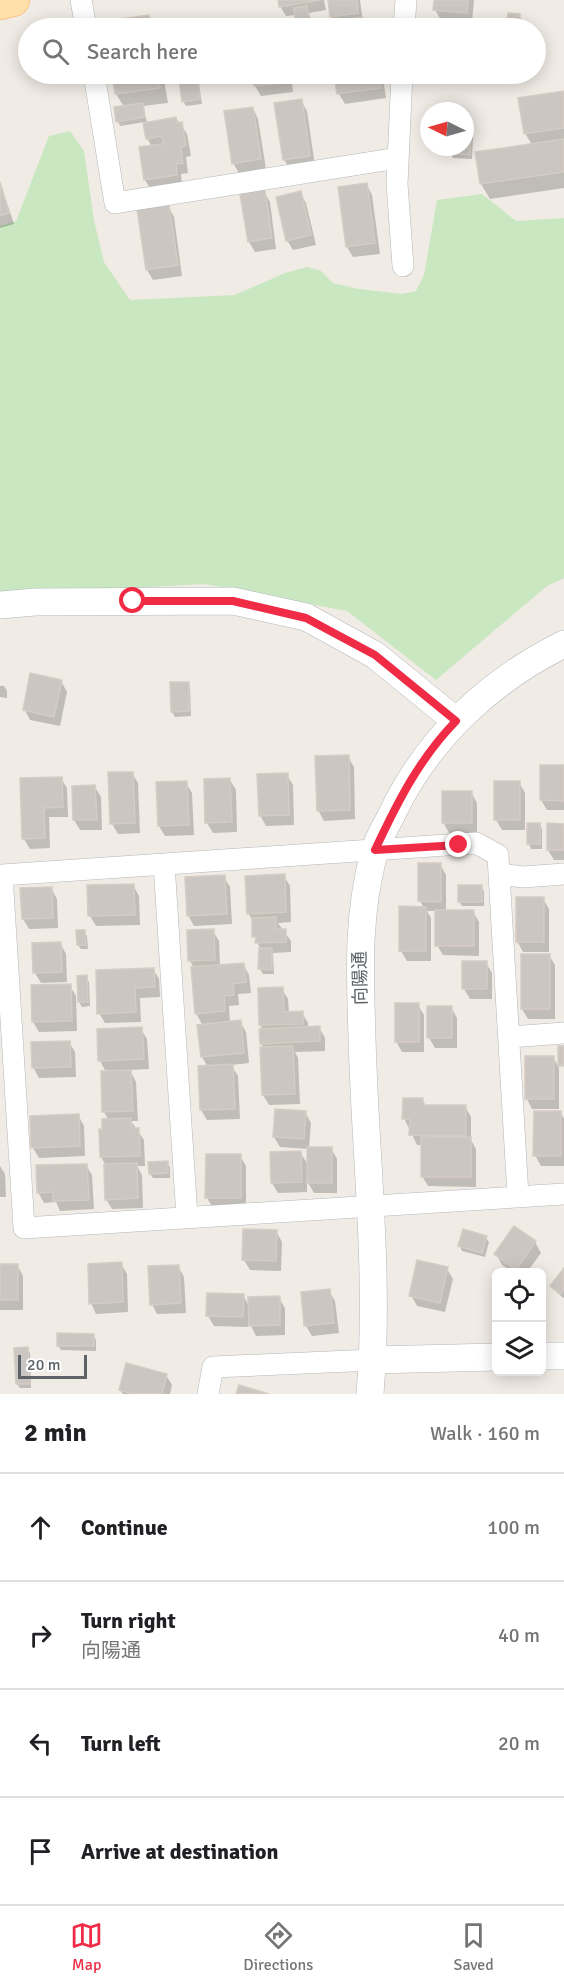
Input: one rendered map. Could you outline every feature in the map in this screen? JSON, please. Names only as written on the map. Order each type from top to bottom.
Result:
[{"type":"main road","points":[[0,3],[14,0]]},
{"type":"street","points":[[81,0],[84,18]]},
{"type":"street","points":[[405,18],[406,0]]},
{"type":"street","points":[[96,84],[115,203],[398,158]]},
{"type":"street","points":[[402,84],[397,184],[403,266]]},
{"type":"street","points":[[0,606],[35,602],[233,601],[306,618],[375,655],[456,721]]},
{"type":"street","name":"向陽通","points":[[370,1394],[373,1360],[374,1276],[362,1068],[359,943],[365,888],[375,850],[408,783],[441,737],[505,679],[533,660],[564,645]]},
{"type":"street","points":[[518,1196],[498,855],[476,843],[2,875],[24,1228],[564,1194]]},
{"type":"street","points":[[164,864],[188,1217]]},
{"type":"street","points":[[499,874],[523,877],[564,874]]},
{"type":"street","points":[[510,1037],[564,1034]]},
{"type":"street","points":[[546,1356],[564,1356]]},
{"type":"street","points":[[208,1394],[213,1367],[492,1357]]},
{"type":"green space","points":[[70,131],[84,151],[94,220],[104,262],[130,300],[235,295],[285,273],[307,267],[321,271],[333,283],[359,289],[402,294],[416,291],[424,275],[437,200],[482,194],[516,221],[564,218],[564,578],[547,586],[436,680],[347,611],[205,584],[0,595],[0,226],[16,221],[49,136]]},
{"type":"building","points":[[278,0],[321,0],[279,7]]},
{"type":"building","points":[[328,0],[357,0],[358,13],[330,17]]},
{"type":"building","points":[[434,0],[468,0],[467,13],[433,10]]},
{"type":"building","points":[[307,6],[309,18],[295,18],[294,8]]},
{"type":"building","points":[[508,13],[520,14],[520,18],[507,18]]},
{"type":"building","points":[[149,15],[149,18],[127,18]]},
{"type":"building","points":[[114,84],[159,84],[160,88],[115,94]]},
{"type":"building","points":[[180,84],[198,84],[200,99],[182,102]]},
{"type":"building","points":[[336,84],[380,84],[381,88],[337,94]]},
{"type":"building","points":[[564,91],[564,128],[524,134],[518,98]]},
{"type":"building","points":[[302,99],[310,156],[283,160],[274,103]]},
{"type":"building","points":[[143,103],[145,117],[116,122],[114,107]]},
{"type":"building","points":[[253,107],[261,159],[232,164],[224,111]]},
{"type":"building","points":[[176,117],[177,123],[182,122],[186,146],[181,147],[183,163],[176,164],[177,175],[144,180],[139,147],[163,144],[162,136],[146,139],[143,123]]},
{"type":"building","points":[[564,139],[564,172],[480,184],[475,152]]},
{"type":"building","points":[[0,182],[9,213],[0,216]]},
{"type":"building","points":[[367,183],[375,243],[346,247],[338,187]]},
{"type":"building","points":[[265,190],[272,238],[248,242],[240,194]]},
{"type":"building","points":[[301,191],[311,235],[286,241],[276,197]]},
{"type":"building","points":[[169,205],[178,265],[146,270],[137,209]]},
{"type":"building","points":[[30,673],[62,680],[54,717],[23,710]]},
{"type":"building","points":[[170,682],[189,682],[189,711],[171,712]]},
{"type":"building","points":[[349,755],[350,810],[317,811],[315,756]]},
{"type":"building","points":[[540,765],[564,765],[564,801],[540,800]]},
{"type":"building","points":[[108,772],[133,772],[135,823],[110,824]]},
{"type":"building","points":[[288,773],[289,815],[259,816],[257,774]]},
{"type":"building","points":[[62,777],[63,807],[44,808],[45,838],[22,839],[20,778]]},
{"type":"building","points":[[230,778],[232,822],[205,823],[204,779]]},
{"type":"building","points":[[187,781],[189,825],[158,826],[156,782]]},
{"type":"building","points":[[494,781],[520,781],[520,820],[494,820]]},
{"type":"building","points":[[95,785],[97,820],[73,820],[72,786]]},
{"type":"building","points":[[442,791],[472,791],[472,823],[442,823]]},
{"type":"building","points":[[527,823],[540,823],[540,844],[527,844]]},
{"type":"building","points":[[547,823],[564,824],[564,850],[547,850]]},
{"type":"building","points":[[418,863],[441,863],[441,902],[418,901]]},
{"type":"building","points":[[285,874],[286,912],[247,914],[245,876]]},
{"type":"building","points":[[225,875],[227,914],[187,916],[185,877]]},
{"type":"building","points":[[134,884],[135,915],[88,916],[87,885]]},
{"type":"building","points":[[458,885],[482,885],[482,902],[458,902]]},
{"type":"building","points":[[52,887],[53,918],[22,919],[20,888]]},
{"type":"building","points":[[516,897],[544,897],[544,942],[516,942]]},
{"type":"building","points":[[399,906],[426,907],[426,951],[399,951]]},
{"type":"building","points":[[435,910],[474,910],[474,946],[435,946]]},
{"type":"building","points":[[276,917],[276,929],[286,929],[286,942],[255,943],[256,937],[252,937],[252,918]]},
{"type":"building","points":[[214,929],[215,960],[188,961],[187,930]]},
{"type":"building","points":[[76,930],[85,930],[86,945],[77,945]]},
{"type":"building","points":[[61,942],[62,972],[33,973],[32,943]]},
{"type":"building","points":[[259,948],[272,948],[272,970],[258,969]]},
{"type":"building","points":[[521,954],[550,954],[550,1009],[521,1009]]},
{"type":"building","points":[[462,961],[487,961],[487,989],[462,989]]},
{"type":"building","points":[[244,963],[246,982],[233,984],[234,995],[224,996],[225,1011],[195,1014],[191,967]]},
{"type":"building","points":[[154,968],[155,987],[135,988],[136,1012],[97,1014],[96,970]]},
{"type":"building","points":[[87,975],[88,1002],[78,1002],[77,976]]},
{"type":"building","points":[[71,984],[72,1021],[32,1022],[31,985]]},
{"type":"building","points":[[283,987],[284,1012],[303,1011],[303,1024],[259,1025],[258,988]]},
{"type":"building","points":[[395,1003],[419,1003],[419,1042],[395,1042]]},
{"type":"building","points":[[427,1006],[452,1006],[452,1038],[427,1038]]},
{"type":"building","points":[[241,1020],[244,1053],[201,1057],[197,1025]]},
{"type":"building","points":[[320,1026],[320,1041],[260,1044],[259,1029]]},
{"type":"building","points":[[142,1027],[144,1059],[98,1061],[97,1029]]},
{"type":"building","points":[[70,1041],[71,1067],[32,1068],[31,1042]]},
{"type":"building","points":[[293,1046],[295,1094],[262,1095],[260,1047]]},
{"type":"building","points":[[558,1046],[564,1046],[564,1066],[558,1066]]},
{"type":"building","points":[[525,1056],[554,1056],[554,1099],[525,1099]]},
{"type":"building","points":[[233,1064],[235,1109],[200,1110],[198,1066]]},
{"type":"building","points":[[131,1070],[133,1111],[102,1112],[101,1071]]},
{"type":"building","points":[[403,1098],[423,1098],[423,1105],[466,1105],[466,1136],[409,1135],[410,1119],[402,1119]]},
{"type":"building","points":[[275,1109],[306,1111],[304,1139],[273,1137]]},
{"type":"building","points":[[534,1111],[561,1111],[561,1156],[533,1156]]},
{"type":"building","points":[[79,1114],[80,1146],[31,1148],[30,1116]]},
{"type":"building","points":[[131,1118],[132,1128],[139,1128],[140,1156],[100,1157],[99,1129],[102,1129],[102,1119]]},
{"type":"building","points":[[421,1137],[471,1137],[471,1177],[421,1177]]},
{"type":"building","points":[[307,1147],[332,1147],[332,1183],[307,1183]]},
{"type":"building","points":[[301,1151],[302,1182],[271,1183],[270,1152]]},
{"type":"building","points":[[206,1154],[241,1154],[241,1198],[205,1198]]},
{"type":"building","points":[[168,1161],[168,1173],[149,1174],[148,1162]]},
{"type":"building","points":[[137,1163],[138,1198],[105,1200],[104,1164]]},
{"type":"building","points":[[87,1164],[89,1200],[53,1201],[53,1192],[37,1193],[36,1165]]},
{"type":"building","points":[[514,1226],[536,1241],[517,1268],[513,1268],[494,1254]]},
{"type":"building","points":[[243,1229],[277,1230],[276,1261],[242,1260]]},
{"type":"building","points":[[463,1229],[487,1236],[482,1253],[458,1246]]},
{"type":"building","points":[[417,1260],[448,1267],[440,1303],[409,1296]]},
{"type":"building","points":[[122,1262],[123,1302],[89,1304],[88,1264]]},
{"type":"building","points":[[0,1264],[18,1264],[18,1300],[0,1300]]},
{"type":"building","points":[[179,1265],[181,1303],[150,1305],[148,1266]]},
{"type":"building","points":[[564,1268],[564,1289],[560,1294],[550,1286]]},
{"type":"building","points":[[330,1289],[334,1323],[304,1326],[301,1292]]},
{"type":"building","points":[[207,1293],[244,1294],[243,1317],[206,1316]]},
{"type":"building","points":[[280,1296],[280,1325],[249,1326],[248,1297]]},
{"type":"building","points":[[57,1333],[94,1334],[94,1346],[57,1346]]},
{"type":"building","points":[[28,1347],[29,1384],[16,1384],[14,1348]]},
{"type":"building","points":[[126,1363],[167,1374],[162,1394],[134,1394],[119,1390]]},
{"type":"building","points":[[239,1385],[269,1394],[236,1394]]},
{"type":"route","points":[[133,601],[233,601],[306,618],[375,655],[456,721],[422,761],[408,783],[375,850],[459,845]]}]
